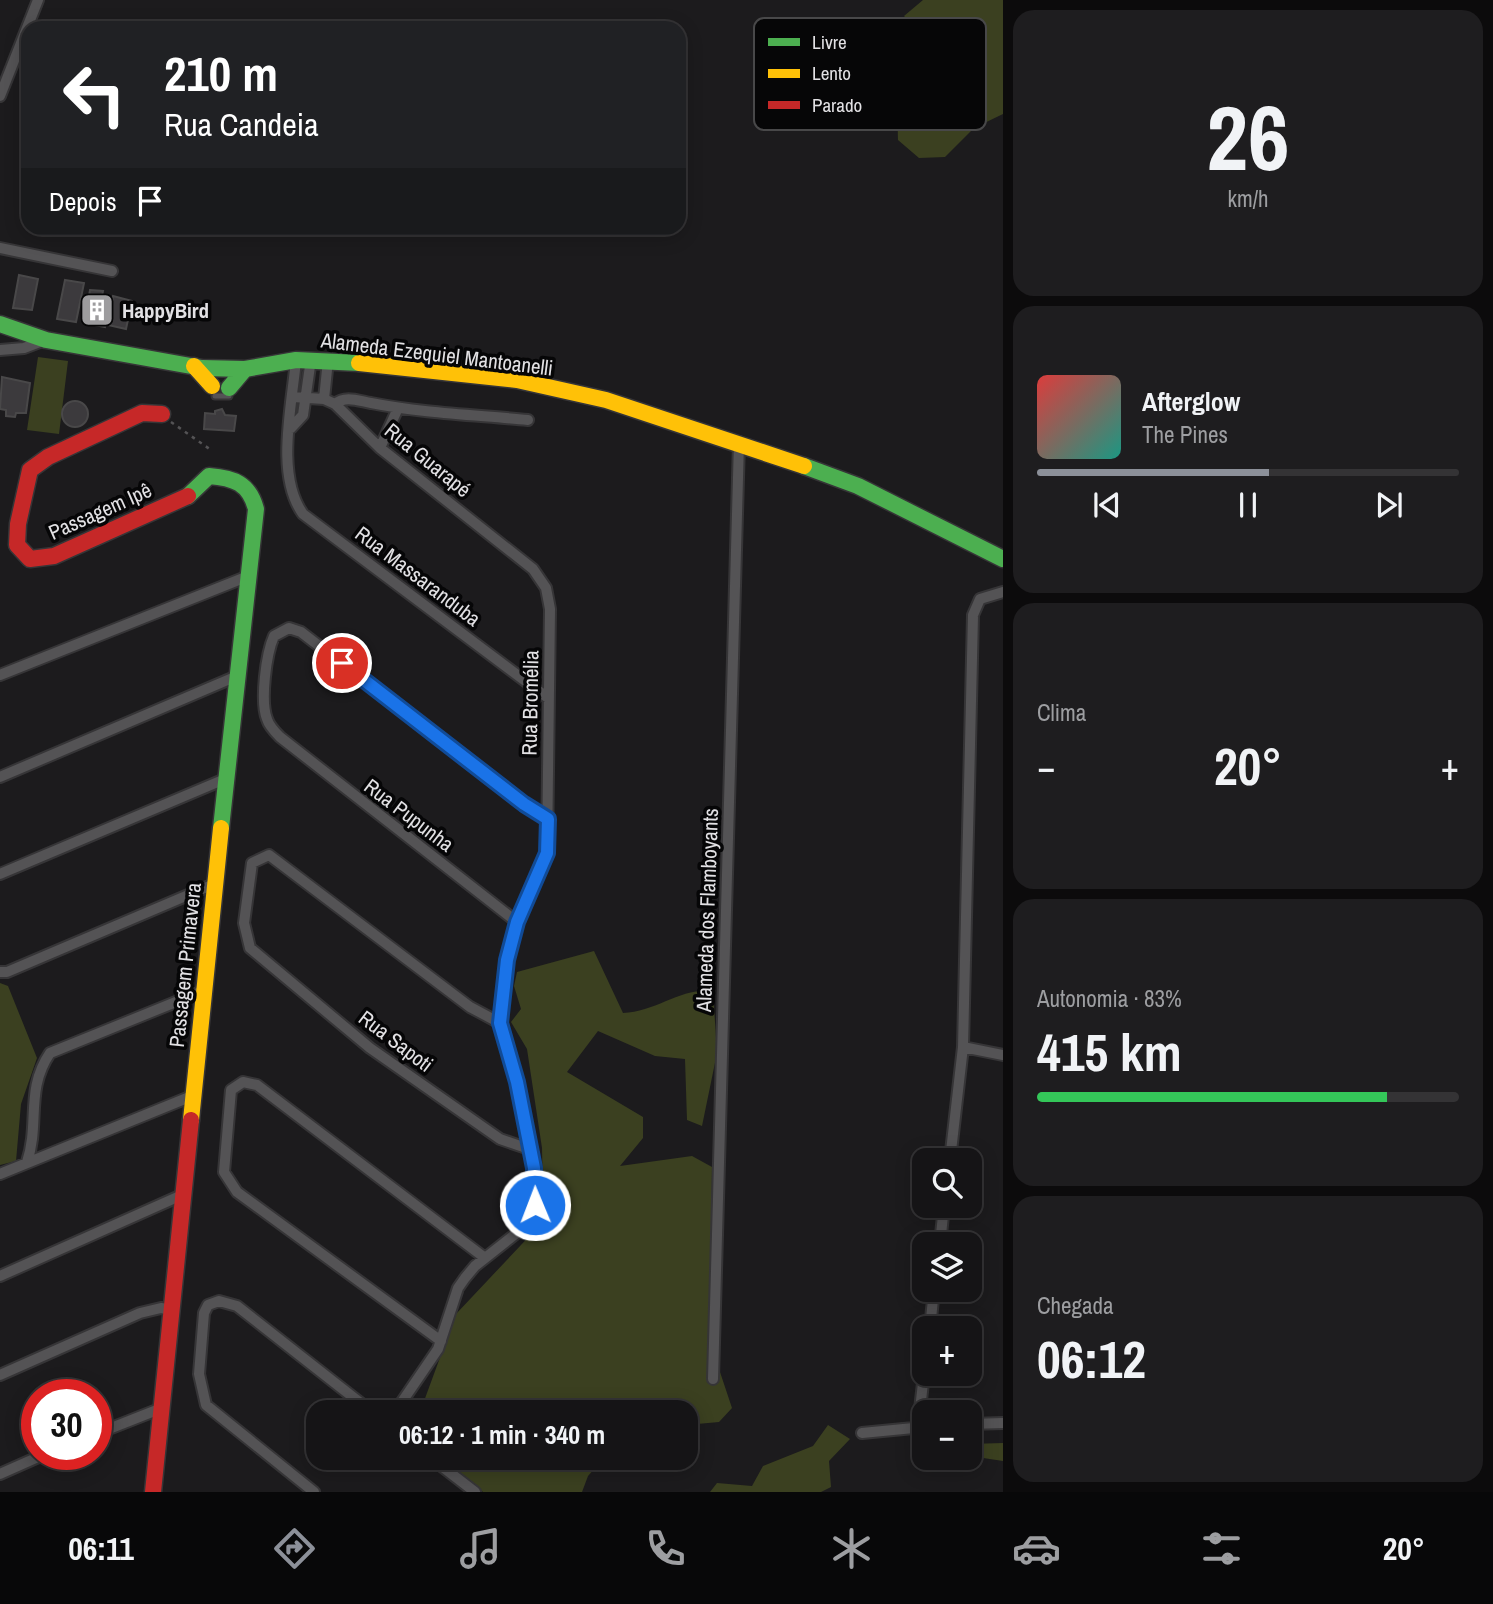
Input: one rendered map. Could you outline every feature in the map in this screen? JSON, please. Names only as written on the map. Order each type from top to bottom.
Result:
[{"type":"street","points":[[30,21],[38,0]]},
{"type":"street","points":[[0,96],[21,43]]},
{"type":"street","points":[[0,248],[112,271]]},
{"type":"street","name":"Alameda Ezequiel Mantoanelli","points":[[1,328],[46,340],[194,366],[245,369],[304,360],[328,360],[517,380],[606,400],[739,442],[858,486],[1003,559]]},
{"type":"street","name":"Alameda Ezequiel Mantoanelli","points":[[0,349],[24,348],[46,340]]},
{"type":"street","points":[[290,429],[293,397],[304,360]]},
{"type":"street","points":[[290,429],[303,415],[306,398],[304,360]]},
{"type":"street","points":[[328,360],[329,402]]},
{"type":"street","points":[[194,366],[221,392],[245,369]]},
{"type":"street","points":[[293,397],[329,402],[342,399],[398,408],[528,420]]},
{"type":"street","name":"Rua Guarapé","points":[[329,402],[380,448],[533,569]]},
{"type":"street","points":[[380,448],[398,408]]},
{"type":"street","name":"Passagem Ipê","points":[[162,414],[142,413],[48,457],[30,470],[18,524],[17,545],[30,559],[54,556],[194,493],[209,476]]},
{"type":"street","name":"Rua Massaranduba","points":[[290,429],[287,470],[289,489],[303,514],[548,698]]},
{"type":"street","name":"Alameda dos Flamboyants","points":[[713,1379],[739,442]]},
{"type":"street","name":"Passagem Primavera","points":[[153,1492],[246,577],[257,501],[246,483],[209,476]]},
{"type":"street","name":"Rua Bromélia","points":[[404,1400],[424,1374],[441,1341],[458,1288],[485,1258],[518,1232],[535,1205],[534,1168],[517,1082],[500,1023],[507,960],[517,922],[547,853],[550,609],[545,588],[533,569]]},
{"type":"street","points":[[0,675],[246,577]]},
{"type":"street","points":[[951,1148],[963,1047],[972,627],[975,606],[980,599],[1003,592]]},
{"type":"street","name":"Rua Pupunha","points":[[517,922],[280,737],[268,723],[264,711],[268,654],[274,636],[289,628],[301,632],[464,759],[548,819]]},
{"type":"street","points":[[0,777],[237,676]]},
{"type":"street","points":[[0,873],[225,779]]},
{"type":"street","name":"Rua Sapoti","points":[[500,1023],[470,1007],[269,855],[252,863],[244,923],[250,948],[370,1048],[500,1139],[529,1149]]},
{"type":"street","points":[[0,972],[7,972],[214,884]]},
{"type":"street","points":[[27,1162],[32,1145],[34,1088],[39,1070],[50,1053],[203,991]]},
{"type":"street","points":[[963,1047],[1003,1055]]},
{"type":"street","points":[[441,1341],[237,1192],[224,1172],[231,1090],[243,1082],[257,1085],[485,1258]]},
{"type":"street","points":[[0,1174],[192,1096]]},
{"type":"street","points":[[0,1276],[182,1195]]},
{"type":"street","points":[[314,1492],[206,1405],[199,1374],[204,1313],[208,1305],[219,1301],[237,1306],[357,1400]]},
{"type":"street","points":[[0,1375],[140,1313],[161,1308],[172,1310]]},
{"type":"street","points":[[112,1428],[162,1408]]},
{"type":"street","points":[[982,1424],[1003,1423]]},
{"type":"street","points":[[862,1433],[912,1428]]},
{"type":"street","points":[[0,1474],[21,1465]]},
{"type":"street","points":[[447,1470],[475,1492]]},
{"type":"path","points":[[162,414],[211,450]]},
{"type":"green space","points":[[923,0],[1003,0],[1003,114],[986,122],[986,18],[904,16]]},
{"type":"green space","points":[[898,130],[972,130],[945,157],[919,158],[898,140]]},
{"type":"green space","points":[[38,357],[68,361],[59,434],[27,430]]},
{"type":"green space","points":[[594,951],[623,1013],[647,1009],[690,993],[713,991],[717,1053],[702,1126],[687,1120],[685,1059],[655,1056],[598,1031],[567,1072],[643,1117],[643,1138],[620,1166],[692,1156],[712,1167],[710,1342],[732,1408],[719,1422],[698,1424],[698,1400],[424,1400],[456,1314],[537,1228],[543,1197],[542,1148],[527,1049],[511,1022],[521,1009],[514,986],[517,972]]},
{"type":"green space","points":[[0,983],[8,986],[37,1058],[21,1104],[16,1161],[0,1165]]},
{"type":"green space","points":[[828,1425],[850,1439],[829,1461],[831,1487],[821,1492],[710,1492],[717,1483],[752,1486],[763,1466],[813,1446]]},
{"type":"green space","points":[[1003,1443],[1003,1461],[982,1458],[982,1444]]},
{"type":"green space","points":[[457,1470],[593,1470],[582,1492],[483,1492]]},
{"type":"building","points":[[19,275],[38,279],[32,310],[13,308]]},
{"type":"building","points":[[65,280],[84,283],[76,322],[57,319]]},
{"type":"building","name":"HappyBird","points":[[90,290],[103,291],[102,296],[110,298],[105,327],[84,323]]},
{"type":"building","points":[[113,296],[132,301],[126,329],[108,325]]},
{"type":"building","points":[[2,377],[30,383],[26,413],[16,413],[15,417],[6,416],[6,410],[0,409]]},
{"type":"building","points":[[75,401],[84,405],[88,414],[84,423],[75,427],[66,423],[62,414],[66,405]]},
{"type":"building","points":[[222,409],[225,415],[236,416],[234,431],[204,429],[205,413],[215,414],[215,411]]},
{"type":"traffic: fast","points":[[0,324],[46,340],[202,368],[245,369],[296,360],[359,363]]},
{"type":"traffic: fast","points":[[229,388],[245,369]]},
{"type":"traffic: fast","points":[[804,466],[858,486],[1003,559]]},
{"type":"traffic: fast","points":[[188,496],[209,476],[226,478],[245,488],[256,509],[221,828]]},
{"type":"traffic: slow","points":[[359,363],[517,380],[606,400],[804,466]]},
{"type":"traffic: slow","points":[[194,366],[212,386]]},
{"type":"traffic: slow","points":[[191,1120],[221,828]]},
{"type":"traffic: jam","points":[[162,414],[142,413],[48,457],[30,470],[18,524],[17,545],[30,559],[54,556],[188,496]]},
{"type":"traffic: jam","points":[[153,1492],[191,1120]]},
{"type":"place","name":"HappyBird","points":[[97,310]]},
{"type":"route","points":[[342,663],[524,804],[548,819],[547,853],[517,922],[507,960],[500,1023],[517,1082],[534,1168],[535,1205]]}]
